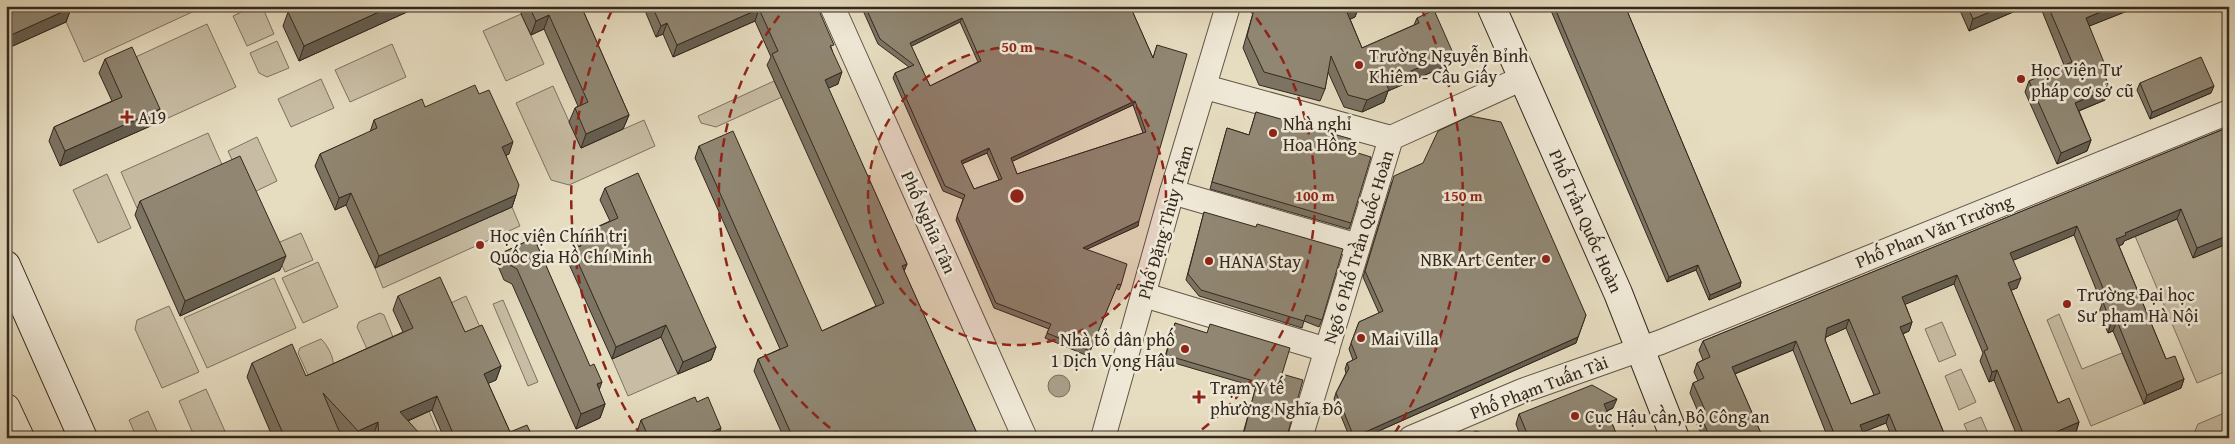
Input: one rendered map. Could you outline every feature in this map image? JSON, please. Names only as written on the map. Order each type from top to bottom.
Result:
[{"type":"street","name":"Phố Nghĩa Tân","points":[[832,6],[1025,438]]},
{"type":"street","name":"Phố Đặng Thùy Trâm","points":[[1104,438],[1172,192],[1206,87],[1228,6]]},
{"type":"street","name":"Phố Trần Quốc Hoàn","points":[[1491,6],[1618,293],[1675,438]]},
{"type":"street","name":"Ngõ 6 Phố Trần Quốc Hoàn","points":[[1300,438],[1391,138],[1523,78]]},
{"type":"street","points":[[1206,87],[1391,138]]},
{"type":"street","name":"Phố Phan Văn Trường","points":[[1639,349],[2229,112]]},
{"type":"street","points":[[1172,192],[1358,246]]},
{"type":"street","points":[[6,265],[83,438]]},
{"type":"street","points":[[1144,295],[1327,350]]},
{"type":"street","name":"Phố Phạm Tuấn Tài","points":[[1411,438],[1522,391],[1639,349]]},
{"type":"street","points":[[6,408],[20,438]]},
{"type":"shaded area","points":[[59,6],[202,6],[203,7],[84,62]]},
{"type":"shaded area","points":[[254,6],[262,6],[274,34],[247,46],[233,16]]},
{"type":"shaded area","points":[[521,14],[544,64],[506,81],[483,31]]},
{"type":"shaded area","points":[[207,24],[236,87],[155,124],[127,61]]},
{"type":"shaded area","points":[[277,41],[289,68],[267,77],[259,73],[250,53]]},
{"type":"shaded area","points":[[392,44],[406,77],[350,102],[335,70]]},
{"type":"shaded area","points":[[321,79],[334,108],[291,127],[278,99]]},
{"type":"shaded area","points":[[774,81],[782,97],[716,127],[701,123],[698,116]]},
{"type":"shaded area","points":[[553,86],[581,148],[644,120],[655,146],[569,185],[551,180],[516,103]]},
{"type":"shaded area","points":[[208,133],[224,169],[137,208],[121,172]]},
{"type":"shaded area","points":[[257,137],[277,181],[248,195],[228,151]]},
{"type":"shaded area","points":[[107,174],[131,228],[98,243],[73,190]]},
{"type":"shaded area","points":[[2218,202],[2229,228],[2229,370],[2197,383],[2135,236]]},
{"type":"shaded area","points":[[512,207],[520,226],[383,288],[375,268]]},
{"type":"shaded area","points":[[301,233],[313,260],[285,272],[273,245]]},
{"type":"shaded area","points":[[318,262],[338,307],[303,323],[282,278]]},
{"type":"shaded area","points":[[274,278],[296,328],[207,368],[184,318]]},
{"type":"shaded area","points":[[466,296],[484,336],[460,346],[442,307]]},
{"type":"shaded area","points":[[503,300],[538,382],[528,386],[493,304]]},
{"type":"shaded area","points":[[169,306],[199,372],[162,388],[135,329],[137,320]]},
{"type":"shaded area","points":[[380,313],[384,315],[393,337],[367,349],[357,327],[359,322]]},
{"type":"shaded area","points":[[2059,314],[2082,369],[2122,353],[2144,404],[2091,426],[2047,320]]},
{"type":"shaded area","points":[[1942,322],[1956,355],[1939,362],[1925,329]]},
{"type":"shaded area","points":[[661,337],[678,374],[628,396],[612,359]]},
{"type":"shaded area","points":[[321,339],[330,352],[333,367],[312,377],[308,375],[298,353],[300,348]]},
{"type":"shaded area","points":[[1961,369],[1976,402],[1959,410],[1945,376]]},
{"type":"shaded area","points":[[1059,375],[1067,378],[1070,386],[1067,394],[1059,397],[1051,394],[1048,386],[1051,378]]},
{"type":"shaded area","points":[[206,389],[228,438],[195,438],[179,401]]},
{"type":"shaded area","points":[[148,411],[160,438],[137,438],[129,420]]},
{"type":"shaded area","points":[[429,411],[440,438],[397,438],[392,427]]},
{"type":"shaded area","points":[[2229,411],[2229,438],[2192,438],[2198,424]]},
{"type":"shaded area","points":[[1981,417],[1990,438],[1970,438],[1964,424]]},
{"type":"building","points":[[6,6],[71,6],[71,8],[11,35],[6,23]]},
{"type":"building","points":[[301,6],[392,6],[304,46],[288,12]]},
{"type":"building","points":[[529,6],[581,6],[629,115],[586,134],[575,108],[588,102],[549,15],[536,21]]},
{"type":"building","points":[[652,6],[817,6],[834,45],[830,46],[842,72],[825,80],[907,264],[902,266],[979,438],[793,438],[758,359],[788,346],[699,146],[733,131],[822,331],[884,303],[772,54],[778,51],[759,9],[677,45],[667,23],[661,26]]},
{"type":"building","points":[[865,6],[1130,6],[1153,58],[1157,45],[1187,54],[1139,221],[1083,248],[1127,264],[1121,285],[1118,284],[1090,351],[1047,333],[1051,324],[996,303],[957,216],[965,195],[945,186],[895,73],[914,65],[880,39]],"holes":[[[962,18],[981,61],[930,86],[910,43]],[[1135,101],[1146,132],[1017,174],[1011,158]],[[989,148],[1002,179],[974,189],[961,161]]]},
{"type":"building","points":[[1255,6],[1356,6],[1346,10],[1362,48],[1419,23],[1417,18],[1434,10],[1453,53],[1385,82],[1389,90],[1367,100],[1348,95],[1331,56],[1325,89],[1264,72],[1247,36]]},
{"type":"building","points":[[1554,6],[1625,6],[1741,282],[1710,295],[1698,265],[1669,277]]},
{"type":"building","points":[[1967,6],[2004,6],[1973,19]]},
{"type":"building","points":[[2048,6],[2115,6],[2086,18],[2105,65],[2101,67],[2110,88],[2075,103],[2091,140],[2061,153],[2029,81],[2072,62]]},
{"type":"building","points":[[132,47],[160,109],[65,151],[54,127],[122,97],[105,59]]},
{"type":"building","points":[[2201,57],[2214,86],[2152,112],[2140,83]]},
{"type":"building","points":[[475,85],[479,94],[489,90],[513,142],[502,147],[519,185],[516,195],[379,256],[351,193],[339,198],[320,154],[377,128],[374,120],[422,99],[425,107]]},
{"type":"building","points":[[1256,112],[1351,139],[1348,150],[1371,157],[1351,223],[1212,182],[1227,128],[1249,135]]},
{"type":"building","points":[[1470,116],[1501,122],[1586,315],[1578,337],[1354,437],[1336,393],[1349,368],[1347,363],[1357,358],[1351,343],[1359,322],[1383,311],[1365,271],[1394,176],[1423,163],[1438,131]]},
{"type":"building","points":[[2229,127],[2229,235],[2197,248],[2181,209],[2125,233],[2126,235],[2116,239],[2166,359],[2175,356],[2184,379],[2147,395],[2117,321],[2111,323],[2103,302],[2108,300],[2077,226],[2010,253],[2021,278],[2008,283],[2058,403],[2069,398],[2079,422],[2042,438],[2025,438],[1997,370],[1992,372],[1984,351],[1988,349],[1957,275],[1902,297],[1912,322],[1900,327],[1946,438],[1899,438],[1889,414],[1860,425],[1865,438],[1836,438],[1796,341],[1732,367],[1763,438],[1710,438],[1700,413],[1705,410],[1693,383],[1704,378],[1697,363],[1710,357],[1703,341]],"holes":[[[1849,319],[1880,393],[1851,404],[1825,340],[1827,328]]]},
{"type":"building","points":[[240,156],[286,256],[185,301],[140,201]]},
{"type":"building","points":[[638,173],[716,347],[683,362],[666,325],[616,347],[572,249],[581,246],[577,236],[618,218],[605,188]]},
{"type":"building","points":[[1204,212],[1256,227],[1257,224],[1343,249],[1322,320],[1306,315],[1304,321],[1201,290],[1188,274]]},
{"type":"building","points":[[534,238],[590,366],[594,364],[602,382],[597,384],[605,404],[581,414],[517,269],[510,265],[504,252]]},
{"type":"building","points":[[440,277],[465,332],[482,325],[501,366],[484,374],[510,432],[527,425],[533,438],[455,438],[437,396],[400,412],[420,434],[421,438],[379,438],[378,422],[358,431],[323,393],[342,438],[285,438],[252,363],[292,344],[306,376],[413,328],[398,296]]},
{"type":"building","points":[[1175,323],[1207,333],[1210,324],[1290,348],[1282,374],[1303,380],[1288,438],[1265,438],[1244,432],[1257,382],[1166,355]]},
{"type":"building","name":"Cục Hậu cần, Bộ Công an","points":[[1592,385],[1617,399],[1604,404],[1618,438],[1529,438],[1519,414]]},
{"type":"building","points":[[695,397],[697,402],[708,397],[721,428],[699,438],[644,438],[648,436],[641,420]]},
{"type":"building","points":[[1476,431],[1498,438],[1460,438]]},
{"type":"place","name":"Trường Nguyễn Bỉnh Khiêm - Cầu Giấy","points":[[1359,65]]},
{"type":"place","name":"Học viện Tư pháp cơ sở cũ","points":[[2021,79]]},
{"type":"place","name":"A19","points":[[127,117]]},
{"type":"place","name":"Nhà nghỉ Hoa Hồng","points":[[1273,133]]},
{"type":"place","name":"Học viện Chính trị Quốc gia Hồ Chí Minh","points":[[480,245]]},
{"type":"place","name":"NBK Art Center","points":[[1546,259]]},
{"type":"place","name":"HANA Stay","points":[[1209,261]]},
{"type":"place","name":"Trường Đại học Sư phạm Hà Nội","points":[[2067,304]]},
{"type":"place","name":"Mai Villa","points":[[1361,338]]},
{"type":"place","name":"Nhà tổ dân phố 1 Dịch Vọng Hậu","points":[[1185,349]]},
{"type":"place","name":"Trạm Y tế phường Nghĩa Đô","points":[[1199,397]]},
{"type":"place","name":"Cục Hậu cần, Bộ Công an","points":[[1575,416]]}]
